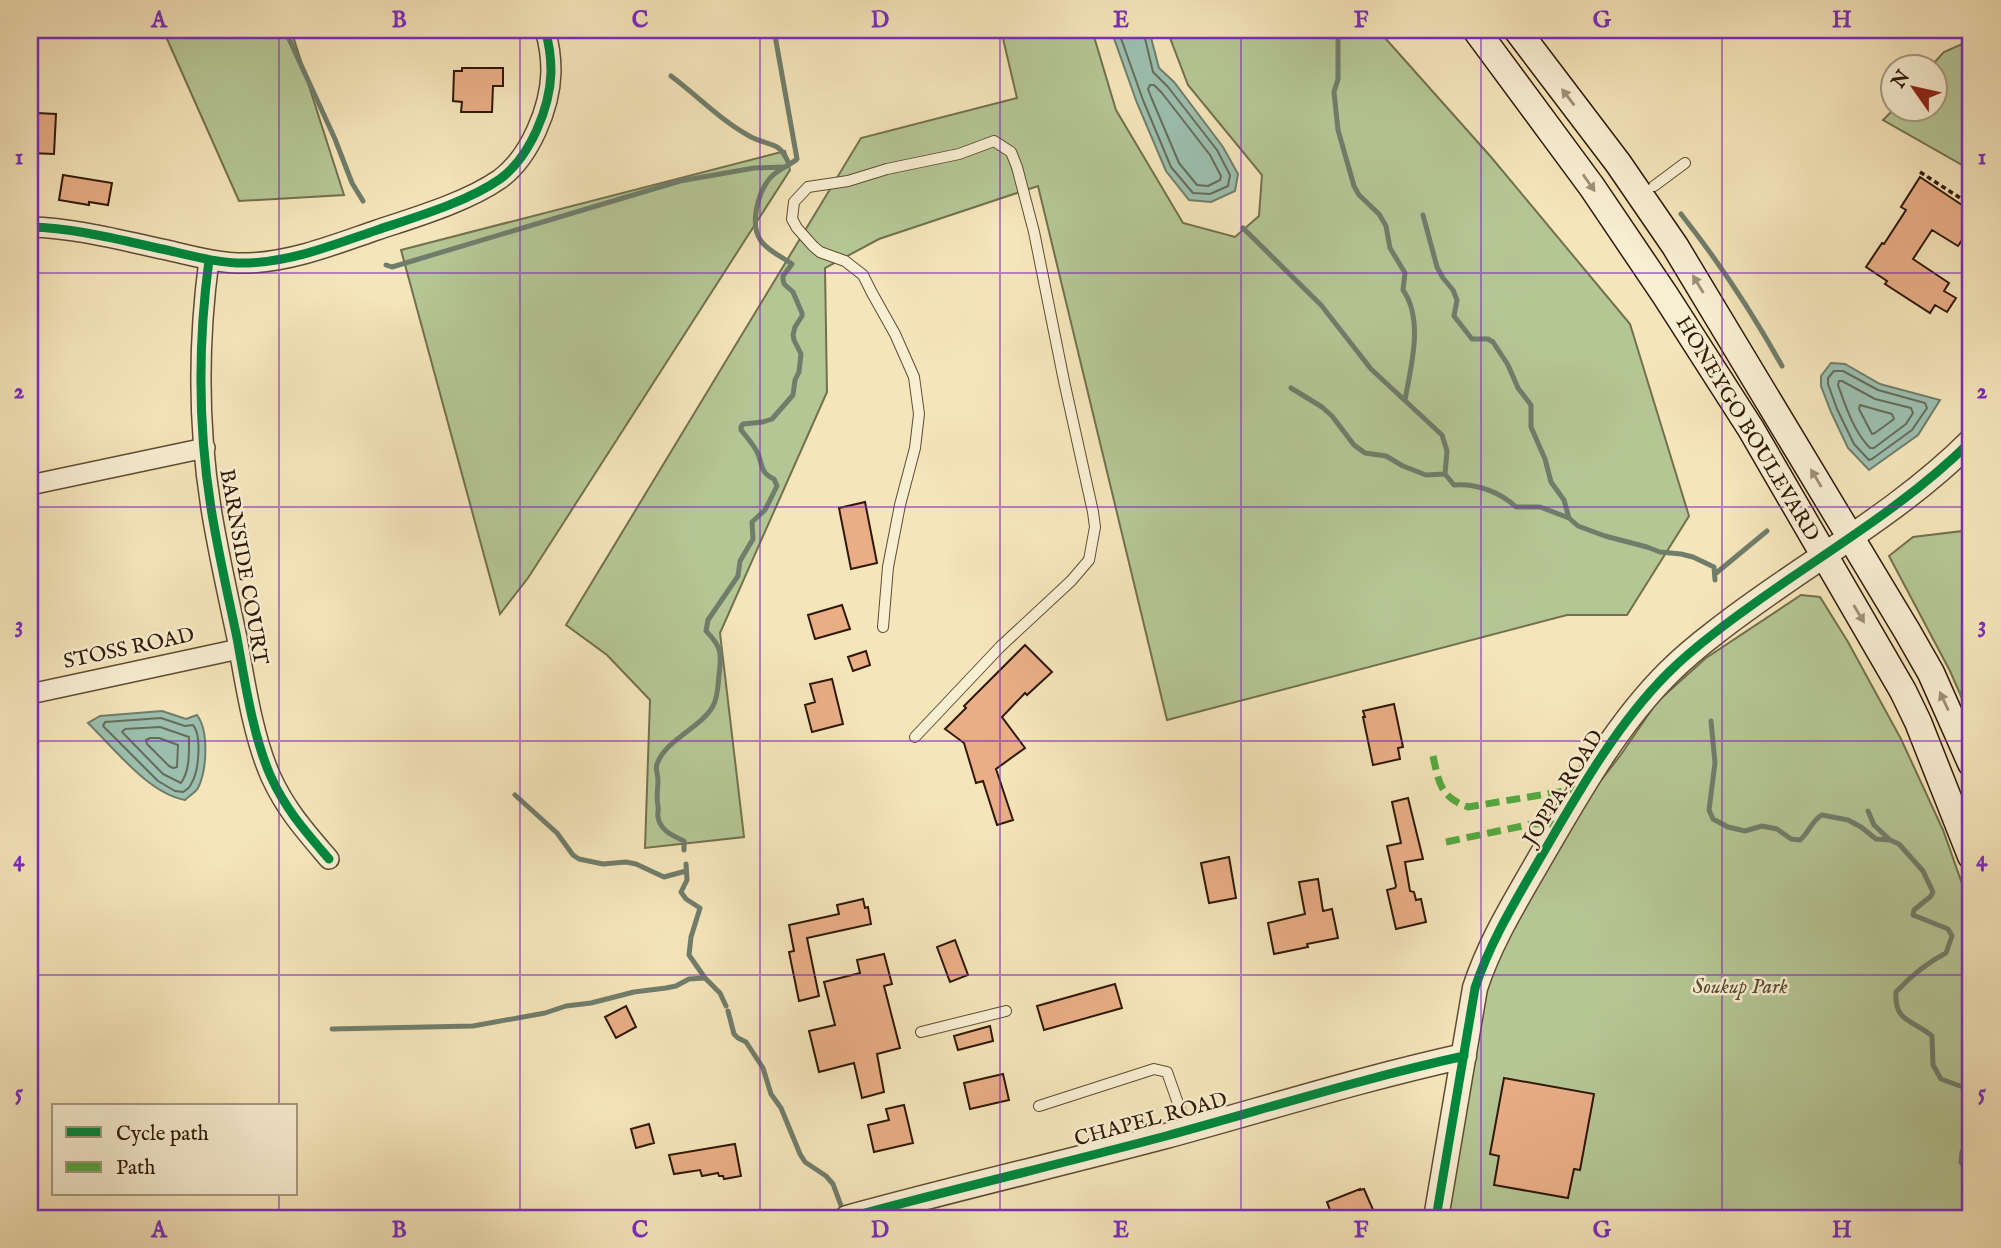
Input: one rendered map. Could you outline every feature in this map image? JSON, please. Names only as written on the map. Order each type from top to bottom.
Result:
[{"type":"main road","name":"HONEYGO BOULEVARD","points":[[1476,30],[1592,187],[1751,429],[1903,691],[1971,856]]},
{"type":"main road","name":"HONEYGO BOULEVARD","points":[[1517,30],[1618,163],[1675,246],[1852,536],[1931,673],[1971,763]]},
{"type":"street","points":[[30,227],[51,227],[209,260],[248,263],[287,259],[473,195],[501,178],[527,147],[540,121],[548,97],[551,71],[545,30]]},
{"type":"street","name":"BARNSIDE COURT","points":[[209,260],[201,334],[201,371],[211,510],[258,739],[270,776],[288,810],[329,859]]},
{"type":"street","name":"JOPPA ROAD","points":[[1436,1218],[1475,988],[1484,960],[1560,824],[1621,729],[1646,697],[1685,657],[1718,630],[1923,485],[1971,441]]},
{"type":"street","points":[[30,485],[205,448]]},
{"type":"street","name":"STOSS ROAD","points":[[30,694],[239,649]]},
{"type":"street","name":"CHAPEL ROAD","points":[[848,1218],[1464,1056]]},
{"type":"lane","points":[[883,627],[888,567],[915,448],[919,414],[914,377],[895,334],[863,275],[845,261],[820,252],[813,246],[792,219],[794,202],[808,187],[848,181],[887,169],[960,154],[994,141],[1011,152],[1034,232],[1093,512],[1094,544],[1089,560],[1071,581],[1000,647],[915,737]]},
{"type":"lane","points":[[1654,186],[1685,163]]},
{"type":"lane","points":[[921,1032],[1006,1011]]},
{"type":"lane","points":[[1039,1106],[1154,1069],[1167,1072],[1188,1130]]},
{"type":"path","points":[[1920,172],[1971,205]]},
{"type":"green space","points":[[163,30],[291,30],[344,195],[239,201]]},
{"type":"green space","points":[[1001,30],[1092,30],[1116,110],[1183,223],[1235,237],[1259,216],[1262,175],[1188,85],[1167,30],[1378,30],[1491,157],[1630,324],[1689,516],[1627,615],[1567,615],[1167,720],[1038,186],[879,239],[825,268],[827,392],[720,633],[744,837],[645,848],[650,700],[607,655],[566,625],[861,138],[1017,98]]},
{"type":"green space","points":[[1971,40],[1971,170],[1887,122],[1948,122],[1948,52],[1944,52]]},
{"type":"green space","points":[[785,151],[790,170],[528,578],[500,614],[401,250]]},
{"type":"green space","points":[[1971,530],[1971,719],[1950,671],[1889,556],[1913,537]]},
{"type":"green space","name":"Soukup Park","points":[[1801,595],[1820,597],[1901,739],[1943,830],[1971,909],[1971,1218],[1446,1218],[1482,1005],[1499,955],[1583,803],[1657,702],[1706,658]]},
{"type":"water","points":[[1111,30],[1149,30],[1159,68],[1174,82],[1223,147],[1238,174],[1235,191],[1211,202],[1189,200],[1166,171],[1137,103]]},
{"type":"water","points":[[1831,363],[1845,364],[1880,384],[1940,400],[1918,435],[1869,470],[1848,448],[1821,386],[1821,376]]},
{"type":"water","points":[[162,711],[186,719],[197,715],[201,722],[205,740],[205,761],[197,790],[185,800],[171,796],[145,779],[88,723],[100,716]]},
{"type":"building","points":[[462,68],[503,68],[503,86],[493,86],[492,112],[461,112],[462,102],[453,101],[454,71],[462,71]]},
{"type":"building","points":[[37,113],[56,114],[54,154],[30,153],[30,115],[36,116]]},
{"type":"building","points":[[63,175],[112,183],[108,205],[59,200]]},
{"type":"building","points":[[1920,177],[1971,211],[1971,227],[1958,246],[1932,230],[1913,259],[1949,283],[1944,291],[1956,298],[1947,312],[1935,305],[1930,313],[1885,284],[1887,281],[1866,267],[1906,210],[1901,207]]},
{"type":"building","points":[[865,502],[877,563],[851,569],[839,508]]},
{"type":"building","points":[[842,605],[850,629],[815,639],[808,615]]},
{"type":"building","points":[[1025,645],[1052,672],[1027,695],[1025,693],[1002,717],[1025,748],[996,769],[1013,820],[997,825],[983,781],[976,783],[964,743],[945,729],[966,708],[964,706]]},
{"type":"building","points":[[866,651],[870,665],[853,671],[848,657]]},
{"type":"building","points":[[832,679],[843,724],[812,732],[805,705],[815,702],[810,684]]},
{"type":"building","points":[[1394,704],[1403,747],[1398,748],[1400,759],[1373,765],[1363,711]]},
{"type":"building","points":[[1408,798],[1423,859],[1405,862],[1410,891],[1414,892],[1416,900],[1421,899],[1426,922],[1396,929],[1387,890],[1396,886],[1387,846],[1401,843],[1392,802]]},
{"type":"building","points":[[1229,857],[1236,898],[1209,903],[1201,863]]},
{"type":"building","points":[[1318,879],[1323,911],[1332,909],[1338,938],[1274,954],[1268,923],[1305,914],[1299,882]]},
{"type":"building","points":[[863,899],[865,908],[868,907],[871,924],[807,938],[819,996],[799,1001],[789,952],[794,951],[789,925],[839,914],[837,905]]},
{"type":"building","points":[[955,940],[968,975],[950,982],[937,947]]},
{"type":"building","points":[[884,954],[892,984],[884,986],[900,1048],[877,1054],[884,1092],[862,1098],[854,1063],[819,1072],[809,1031],[835,1025],[824,982],[860,973],[857,960]]},
{"type":"building","points":[[1115,984],[1122,1008],[1044,1030],[1037,1006]]},
{"type":"building","points":[[626,1006],[636,1027],[616,1038],[605,1017]]},
{"type":"building","points":[[990,1026],[993,1041],[958,1050],[954,1036]]},
{"type":"building","points":[[1003,1074],[1009,1100],[970,1109],[964,1083]]},
{"type":"building","points":[[1504,1078],[1594,1094],[1580,1170],[1574,1169],[1568,1198],[1494,1185],[1499,1156],[1490,1154]]},
{"type":"building","points":[[904,1105],[913,1143],[874,1152],[868,1125],[889,1120],[886,1109]]},
{"type":"building","points":[[649,1124],[654,1143],[636,1148],[631,1129]]},
{"type":"building","points":[[735,1144],[741,1176],[724,1179],[718,1173],[702,1176],[700,1170],[674,1174],[669,1155]]},
{"type":"building","points":[[1364,1189],[1374,1212],[1360,1218],[1333,1218],[1327,1202]]},
{"type":"waterway","points":[[285,30],[352,183],[363,201]]},
{"type":"waterway","points":[[684,850],[684,841],[668,832],[659,822],[656,766],[668,747],[708,714],[715,702],[720,655],[715,641],[706,631],[708,620],[738,576],[740,561],[753,539],[752,522],[765,510],[777,486],[774,479],[763,470],[756,450],[741,427],[743,424],[772,419],[793,395],[801,354],[793,335],[802,313],[793,292],[784,284],[783,279],[792,264],[764,245],[757,234],[755,218],[766,184],[773,175],[797,159],[774,30]]},
{"type":"waterway","points":[[1338,30],[1338,79],[1334,92],[1338,130],[1354,186],[1386,226],[1390,248],[1405,273],[1403,290],[1413,315],[1413,358],[1405,400]]},
{"type":"waterway","points":[[671,76],[740,131],[774,145],[782,151],[789,164]]},
{"type":"waterway","points":[[386,265],[392,267],[680,181],[754,168],[783,167]]},
{"type":"waterway","points":[[1681,214],[1735,288],[1782,366]]},
{"type":"waterway","points":[[1423,215],[1437,267],[1457,300],[1454,316],[1472,339],[1488,339],[1493,342],[1508,365],[1518,388],[1531,405],[1531,427],[1545,459],[1551,482],[1564,500],[1569,518]]},
{"type":"waterway","points":[[1243,228],[1321,305],[1371,369],[1442,435],[1447,451],[1445,474],[1454,485],[1471,485],[1487,490],[1516,507],[1540,507],[1605,536],[1660,552],[1693,557],[1714,567],[1715,580]]},
{"type":"waterway","points":[[1291,388],[1322,407],[1354,445],[1365,453],[1386,456],[1426,475],[1445,474]]},
{"type":"waterway","points":[[1715,574],[1767,531]]},
{"type":"waterway","points":[[1711,721],[1715,763],[1709,810],[1713,819],[1728,827],[1745,831],[1762,826],[1777,829],[1791,839],[1800,840],[1822,815],[1848,820],[1876,839],[1899,844],[1923,871],[1933,892],[1914,910],[1913,915],[1948,929],[1952,936],[1946,953],[1919,970],[1896,992],[1896,1002],[1898,1010],[1906,1020],[1932,1036],[1933,1065],[1941,1079],[1971,1090]]},
{"type":"waterway","points":[[515,795],[557,833],[579,859],[603,864],[636,864],[664,877],[686,871]]},
{"type":"waterway","points":[[1868,811],[1874,825],[1890,840]]},
{"type":"waterway","points":[[686,864],[687,880],[681,892],[686,899],[700,908],[691,937],[689,955],[705,978],[720,993],[726,1006]]},
{"type":"waterway","points":[[332,1029],[473,1026],[545,1013],[634,992],[676,986],[689,979],[705,978]]},
{"type":"waterway","points":[[728,1011],[734,1034],[746,1042],[763,1068],[771,1094],[781,1108],[800,1154],[805,1162],[833,1184],[843,1211]]},
{"type":"waterway","points":[[1971,1136],[1962,1152],[1961,1162],[1971,1177]]},
{"type":"marked path","points":[[1960,695],[1971,690]]},
{"type":"marked path","points":[[1433,756],[1446,794],[1468,807],[1583,788]]},
{"type":"marked path","points":[[1446,842],[1532,824],[1561,824]]},
{"type":"cycle path","points":[[30,227],[83,232],[210,260],[249,263],[266,262],[314,251],[441,208],[500,179],[511,170],[529,145],[542,116],[550,86],[551,61],[545,30]]},
{"type":"cycle path","points":[[209,260],[201,353],[204,446],[214,524],[254,727],[277,789],[304,830],[329,859]]},
{"type":"cycle path","points":[[1436,1218],[1475,988],[1481,971],[1521,891],[1614,738],[1649,694],[1698,646],[1749,607],[1880,517],[1942,468],[1971,441]]},
{"type":"cycle path","points":[[847,1218],[1464,1056]]}]
